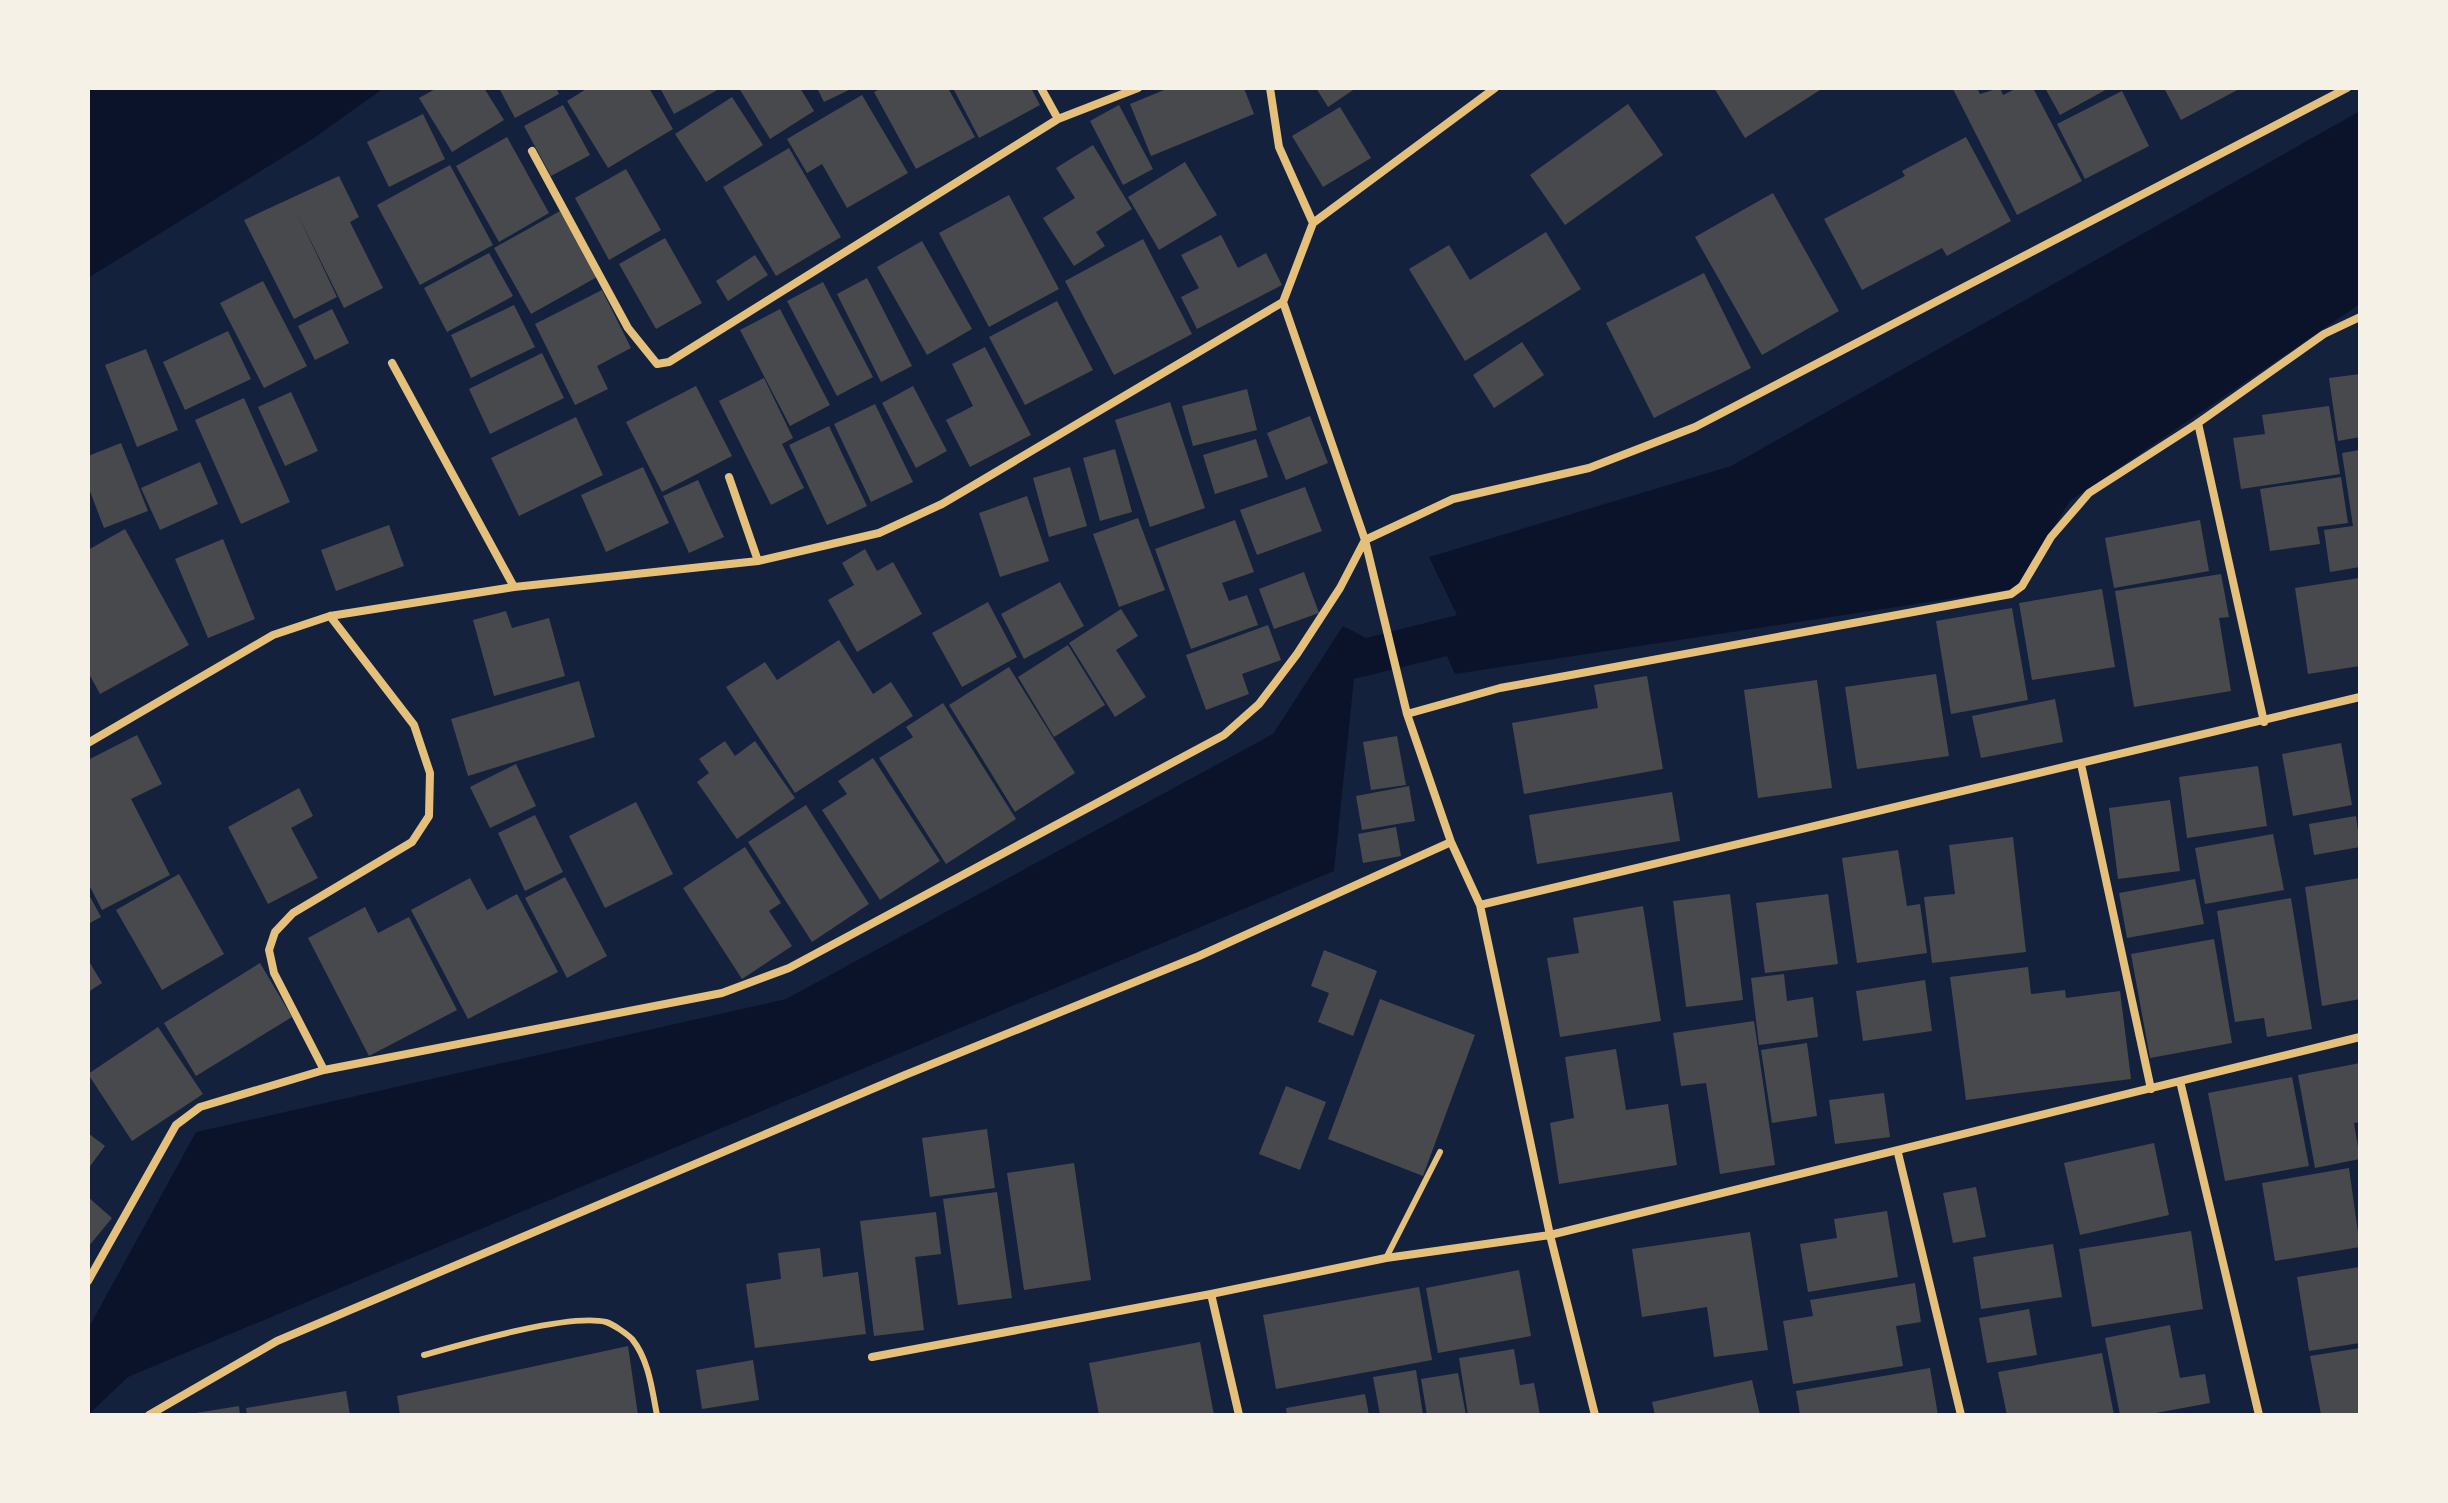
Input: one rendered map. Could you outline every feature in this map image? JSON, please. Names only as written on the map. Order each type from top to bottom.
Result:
[{"type":"street","points":[[1041,88],[1058,119]]},
{"type":"street","points":[[532,151],[628,328],[657,364],[669,362],[1058,119],[1138,88]]},
{"type":"street","points":[[1270,88],[1279,147],[1313,223]]},
{"type":"street","points":[[88,743],[273,635],[330,616],[514,587],[758,561],[879,533],[942,504],[1283,302],[1313,223],[1495,88]]},
{"type":"street","points":[[88,1281],[176,1125],[211,1103],[324,1070],[722,993],[789,968],[1224,735],[1259,704],[1297,654],[1340,588],[1365,540],[1453,499],[1589,468],[1695,427],[2347,88]]},
{"type":"street","points":[[1283,302],[1365,540],[1407,714],[1451,842],[1480,905],[1550,1235],[1595,1415]]},
{"type":"street","points":[[1407,714],[1515,685],[2011,594],[2020,588],[2051,537],[2089,493],[2198,423],[2324,334],[2360,317]]},
{"type":"street","points":[[392,363],[514,587]]},
{"type":"street","points":[[2198,423],[2264,722]]},
{"type":"street","points":[[729,477],[758,561]]},
{"type":"street","points":[[324,1070],[274,973],[269,950],[275,932],[293,913],[412,842],[429,816],[430,773],[414,725],[330,616]]},
{"type":"street","points":[[1480,905],[2360,697]]},
{"type":"street","points":[[2081,764],[2151,1089]]},
{"type":"street","points":[[149,1415],[277,1341],[876,1087],[1199,956],[1451,842]]},
{"type":"street","points":[[872,1357],[1386,1258],[1550,1235],[1898,1153],[2360,1037]]},
{"type":"street","points":[[2180,1081],[2259,1415]]},
{"type":"street","points":[[1898,1153],[1961,1415]]},
{"type":"street","points":[[1211,1294],[1239,1415]]},
{"type":"lane","points":[[1386,1258],[1440,1152]]},
{"type":"lane","points":[[424,1355],[512,1333],[571,1323],[607,1322],[632,1339],[649,1371],[657,1415]]},
{"type":"water","points":[[88,88],[384,88],[314,138],[88,278]]},
{"type":"water","points":[[2360,111],[2360,304],[2070,501],[2015,589],[1455,674],[1447,656],[1354,679],[1334,871],[128,1377],[88,1415],[88,1329],[196,1132],[786,999],[1273,734],[1343,626],[1366,638],[1457,615],[1429,557],[1731,466]]},
{"type":"building","points":[[437,88],[484,88],[504,120],[452,152],[419,98]]},
{"type":"building","points":[[499,88],[556,88],[559,94],[515,118]]},
{"type":"building","points":[[588,88],[649,88],[673,129],[608,168],[567,101]]},
{"type":"building","points":[[660,88],[721,88],[674,114]]},
{"type":"building","points":[[739,88],[800,88],[814,111],[770,139]]},
{"type":"building","points":[[817,88],[853,88],[824,102]]},
{"type":"building","points":[[882,88],[948,88],[975,137],[916,169],[874,92]]},
{"type":"building","points":[[953,88],[1031,88],[1040,105],[979,138]]},
{"type":"building","points":[[1169,88],[1244,88],[1254,114],[1151,156],[1130,104]]},
{"type":"building","points":[[1316,88],[1356,88],[1328,107]]},
{"type":"building","points":[[1714,88],[1819,88],[1820,90],[1745,138]]},
{"type":"building","points":[[1977,88],[1980,94],[2000,88],[2003,95],[2017,88],[2033,88],[2082,181],[2017,215],[1953,89]]},
{"type":"building","points":[[2045,88],[2109,88],[2060,115]]},
{"type":"building","points":[[2164,88],[2241,88],[2181,120]]},
{"type":"building","points":[[2122,91],[2149,146],[2085,179],[2057,124]]},
{"type":"building","points":[[862,95],[908,173],[847,208],[822,164],[807,173],[787,139]]},
{"type":"building","points":[[732,97],[763,145],[706,182],[675,134]]},
{"type":"building","points":[[1628,104],[1663,155],[1565,225],[1530,175]]},
{"type":"building","points":[[563,105],[590,155],[551,176],[524,126]]},
{"type":"building","points":[[1119,105],[1153,169],[1123,185],[1090,121]]},
{"type":"building","points":[[1340,107],[1371,158],[1323,187],[1292,136]]},
{"type":"building","points":[[423,114],[445,159],[389,187],[367,142]]},
{"type":"building","points":[[507,137],[549,213],[499,242],[456,166]]},
{"type":"building","points":[[1966,137],[2011,221],[1947,256],[1942,248],[1862,290],[1824,219],[1905,176],[1902,171]]},
{"type":"building","points":[[1093,145],[1132,209],[1096,232],[1105,246],[1074,266],[1043,218],[1075,198],[1056,168]]},
{"type":"building","points":[[789,148],[841,237],[776,276],[723,187]]},
{"type":"building","points":[[1185,162],[1217,215],[1159,250],[1128,197]]},
{"type":"building","points":[[450,165],[493,245],[420,285],[377,205]]},
{"type":"building","points":[[626,169],[661,230],[609,260],[575,198]]},
{"type":"building","points":[[339,176],[359,217],[350,222],[383,288],[344,308],[298,215],[337,297],[294,319],[244,220]]},
{"type":"building","points":[[1773,193],[1839,311],[1762,355],[1695,237]]},
{"type":"building","points":[[1009,195],[1059,289],[989,327],[939,233]]},
{"type":"building","points":[[560,211],[597,277],[531,314],[494,248]]},
{"type":"building","points":[[1546,232],[1581,289],[1465,361],[1409,269],[1449,245],[1470,280]]},
{"type":"building","points":[[1221,235],[1238,268],[1266,253],[1282,285],[1197,329],[1181,297],[1199,288],[1181,255]]},
{"type":"building","points":[[665,238],[702,303],[656,329],[619,264]]},
{"type":"building","points":[[1143,239],[1192,334],[1114,375],[1065,281]]},
{"type":"building","points":[[922,241],[972,329],[927,355],[877,267]]},
{"type":"building","points":[[489,253],[513,296],[447,332],[424,288]]},
{"type":"building","points":[[755,255],[768,275],[728,301],[716,281]]},
{"type":"building","points":[[1704,273],[1751,368],[1654,418],[1606,323]]},
{"type":"building","points":[[867,278],[912,366],[881,382],[837,294]]},
{"type":"building","points":[[263,281],[307,366],[264,388],[220,303]]},
{"type":"building","points":[[823,282],[873,377],[837,396],[787,301]]},
{"type":"building","points":[[602,290],[631,348],[597,366],[608,389],[575,405],[535,324]]},
{"type":"building","points":[[1057,301],[1093,370],[1025,405],[989,337]]},
{"type":"building","points":[[514,305],[535,347],[471,378],[451,335]]},
{"type":"building","points":[[332,309],[349,343],[315,360],[298,326]]},
{"type":"building","points":[[780,309],[830,405],[790,426],[740,330]]},
{"type":"building","points":[[228,331],[251,379],[185,410],[163,362]]},
{"type":"building","points":[[1522,342],[1544,375],[1494,408],[1473,375]]},
{"type":"building","points":[[985,347],[1031,435],[970,467],[946,420],[973,406],[952,364]]},
{"type":"building","points":[[146,349],[178,430],[137,447],[105,365]]},
{"type":"building","points":[[542,353],[564,398],[490,434],[469,389]]},
{"type":"building","points":[[2360,374],[2360,437],[2338,441],[2329,378]]},
{"type":"building","points":[[764,378],[793,438],[782,444],[804,488],[771,505],[719,401]]},
{"type":"building","points":[[696,386],[732,456],[662,492],[626,422]]},
{"type":"building","points":[[913,386],[947,451],[916,468],[882,403]]},
{"type":"building","points":[[1247,389],[1257,430],[1193,446],[1182,406]]},
{"type":"building","points":[[291,392],[318,451],[285,466],[258,407]]},
{"type":"building","points":[[244,398],[290,502],[241,524],[195,420]]},
{"type":"building","points":[[1170,402],[1205,508],[1150,527],[1115,420]]},
{"type":"building","points":[[875,404],[913,482],[871,502],[834,424]]},
{"type":"building","points":[[2329,406],[2340,474],[2241,489],[2233,438],[2265,434],[2262,415]]},
{"type":"building","points":[[1310,416],[1328,463],[1286,480],[1267,433]]},
{"type":"building","points":[[576,417],[603,475],[519,516],[491,458]]},
{"type":"building","points":[[829,426],[867,506],[827,525],[789,445]]},
{"type":"building","points":[[1256,439],[1268,477],[1215,494],[1203,455]]},
{"type":"building","points":[[121,443],[148,511],[104,528],[88,486],[88,456]]},
{"type":"building","points":[[1115,449],[1132,512],[1100,521],[1083,458]]},
{"type":"building","points":[[2360,450],[2360,567],[2330,572],[2324,530],[2353,526],[2342,453]]},
{"type":"building","points":[[200,462],[218,504],[160,530],[141,488]]},
{"type":"building","points":[[643,467],[669,523],[606,552],[581,495]]},
{"type":"building","points":[[1070,467],[1087,526],[1049,537],[1033,478]]},
{"type":"building","points":[[2341,477],[2348,523],[2317,527],[2320,544],[2270,551],[2260,489]]},
{"type":"building","points":[[698,480],[724,537],[689,553],[663,496]]},
{"type":"building","points":[[1305,487],[1322,531],[1257,555],[1240,510]]},
{"type":"building","points":[[1027,496],[1049,561],[1000,577],[979,513]]},
{"type":"building","points":[[1138,518],[1165,590],[1119,607],[1093,534]]},
{"type":"building","points":[[1235,520],[1254,572],[1222,583],[1229,601],[1247,595],[1258,625],[1191,649],[1155,549]]},
{"type":"building","points":[[2200,520],[2209,571],[2114,588],[2105,538]]},
{"type":"building","points":[[389,525],[404,566],[336,591],[321,550]]},
{"type":"building","points":[[125,529],[189,645],[100,694],[88,672],[88,550]]},
{"type":"building","points":[[223,539],[255,619],[208,638],[175,559]]},
{"type":"building","points":[[865,549],[877,571],[893,562],[922,614],[857,652],[828,600],[854,585],[842,563]]},
{"type":"building","points":[[1304,572],[1319,613],[1274,629],[1259,589]]},
{"type":"building","points":[[2221,574],[2229,617],[2219,618],[2231,691],[2134,707],[2115,591]]},
{"type":"building","points":[[2359,578],[2360,666],[2308,674],[2295,588]]},
{"type":"building","points":[[1060,582],[1084,626],[1024,659],[1001,614]]},
{"type":"building","points":[[2102,589],[2115,667],[2032,680],[2019,603]]},
{"type":"building","points":[[988,602],[1017,657],[962,687],[932,633]]},
{"type":"building","points":[[2012,608],[2028,700],[1951,714],[1936,621]]},
{"type":"building","points":[[1121,609],[1138,636],[1116,650],[1146,697],[1115,717],[1069,643]]},
{"type":"building","points":[[506,611],[512,628],[549,618],[565,676],[494,696],[473,620]]},
{"type":"building","points":[[1268,625],[1281,660],[1242,674],[1249,694],[1206,710],[1186,655]]},
{"type":"building","points":[[839,640],[873,694],[891,682],[913,716],[795,793],[726,687],[765,662],[777,680]]},
{"type":"building","points":[[1068,645],[1105,705],[1054,737],[1018,677]]},
{"type":"building","points":[[1009,667],[1075,773],[1015,812],[949,705]]},
{"type":"building","points":[[1936,674],[1949,756],[1857,769],[1845,687]]},
{"type":"building","points":[[1647,676],[1663,769],[1524,794],[1512,723],[1598,708],[1594,685]]},
{"type":"building","points":[[1817,680],[1832,788],[1758,798],[1744,690]]},
{"type":"building","points":[[579,681],[595,737],[468,776],[451,719]]},
{"type":"building","points":[[2055,699],[2063,742],[1981,758],[1972,716]]},
{"type":"building","points":[[943,703],[1016,819],[946,864],[879,758],[913,737],[906,727]]},
{"type":"building","points":[[137,735],[162,784],[131,799],[170,875],[102,910],[88,883],[88,760]]},
{"type":"building","points":[[1397,736],[1406,785],[1371,790],[1363,742]]},
{"type":"building","points":[[725,741],[735,756],[755,741],[795,798],[737,839],[697,782],[709,773],[699,759]]},
{"type":"building","points":[[2341,743],[2352,805],[2293,816],[2282,754]]},
{"type":"building","points":[[873,758],[940,861],[880,900],[822,810],[847,794],[838,781]]},
{"type":"building","points":[[516,764],[536,806],[490,828],[470,787]]},
{"type":"building","points":[[2258,766],[2267,826],[2187,838],[2179,777]]},
{"type":"building","points":[[1409,786],[1415,821],[1362,830],[1356,796]]},
{"type":"building","points":[[299,788],[313,816],[291,828],[318,878],[268,904],[228,827]]},
{"type":"building","points":[[1672,792],[1680,841],[1537,864],[1529,815]]},
{"type":"building","points":[[2170,800],[2180,871],[2118,879],[2109,808]]},
{"type":"building","points":[[636,802],[673,874],[605,908],[569,836]]},
{"type":"building","points":[[806,805],[869,904],[812,942],[748,842]]},
{"type":"building","points":[[535,815],[563,872],[525,891],[498,833]]},
{"type":"building","points":[[2356,816],[2360,847],[2314,855],[2309,824]]},
{"type":"building","points":[[1396,827],[1401,856],[1363,863],[1358,834]]},
{"type":"building","points":[[2273,834],[2284,890],[2205,904],[2195,848]]},
{"type":"building","points":[[2013,837],[2026,952],[1932,963],[1924,897],[1955,894],[1949,845]]},
{"type":"building","points":[[745,847],[781,903],[769,911],[792,946],[742,979],[683,888]]},
{"type":"building","points":[[1898,850],[1907,906],[1920,904],[1927,953],[1857,963],[1842,858]]},
{"type":"building","points":[[179,874],[224,954],[162,990],[116,910]]},
{"type":"building","points":[[565,877],[607,956],[567,978],[525,898]]},
{"type":"building","points":[[470,878],[487,910],[517,894],[558,972],[468,1019],[411,910]]},
{"type":"building","points":[[2360,878],[2360,999],[2322,1006],[2305,887]]},
{"type":"building","points":[[2195,879],[2204,924],[2127,938],[2119,893]]},
{"type":"building","points":[[88,893],[101,917],[88,924]]},
{"type":"building","points":[[1730,894],[1743,1000],[1686,1007],[1673,901]]},
{"type":"building","points":[[1828,894],[1838,964],[1765,973],[1756,903]]},
{"type":"building","points":[[2291,898],[2312,1029],[2267,1037],[2264,1018],[2235,1022],[2217,911]]},
{"type":"building","points":[[1643,906],[1661,1021],[1560,1037],[1547,958],[1579,953],[1573,918]]},
{"type":"building","points":[[365,907],[378,933],[409,917],[457,1010],[369,1056],[308,938]]},
{"type":"building","points":[[2214,939],[2232,1043],[2150,1058],[2131,954]]},
{"type":"building","points":[[1324,950],[1377,971],[1353,1036],[1318,1022],[1329,993],[1311,986]]},
{"type":"building","points":[[88,960],[102,983],[88,992]]},
{"type":"building","points":[[260,963],[292,1017],[196,1076],[164,1023]]},
{"type":"building","points":[[2028,967],[2031,994],[2065,990],[2066,998],[2120,991],[2131,1079],[1966,1100],[1950,977]]},
{"type":"building","points":[[1784,974],[1787,1001],[1813,997],[1818,1037],[1759,1045],[1751,978]]},
{"type":"building","points":[[1925,980],[1932,1031],[1863,1041],[1856,991]]},
{"type":"building","points":[[1380,999],[1475,1035],[1423,1176],[1328,1139]]},
{"type":"building","points":[[1754,1021],[1775,1165],[1720,1174],[1706,1083],[1681,1086],[1673,1033]]},
{"type":"building","points":[[158,1027],[203,1094],[132,1141],[88,1074]]},
{"type":"building","points":[[1807,1043],[1817,1116],[1772,1123],[1761,1050]]},
{"type":"building","points":[[1616,1049],[1626,1110],[1668,1104],[1677,1165],[1559,1184],[1550,1123],[1574,1118],[1565,1057]]},
{"type":"building","points":[[2360,1063],[2360,1122],[2354,1123],[2360,1159],[2315,1168],[2298,1075]]},
{"type":"building","points":[[2292,1077],[2309,1166],[2225,1181],[2208,1093]]},
{"type":"building","points":[[1286,1086],[1326,1102],[1300,1170],[1259,1154]]},
{"type":"building","points":[[1884,1093],[1890,1137],[1835,1144],[1829,1100]]},
{"type":"building","points":[[987,1129],[995,1188],[930,1197],[922,1138]]},
{"type":"building","points":[[88,1133],[105,1146],[88,1169]]},
{"type":"building","points":[[2154,1143],[2169,1215],[2080,1235],[2064,1163]]},
{"type":"building","points":[[1074,1163],[1091,1280],[1024,1290],[1007,1173]]},
{"type":"building","points":[[2349,1168],[2360,1247],[2275,1261],[2262,1183]]},
{"type":"building","points":[[1976,1187],[1986,1237],[1953,1243],[1943,1193]]},
{"type":"building","points":[[997,1192],[1012,1298],[958,1305],[943,1199]]},
{"type":"building","points":[[88,1197],[112,1218],[88,1247]]},
{"type":"building","points":[[1887,1211],[1898,1277],[1808,1292],[1800,1244],[1837,1238],[1834,1219]]},
{"type":"building","points":[[936,1212],[941,1254],[915,1257],[924,1330],[874,1336],[860,1221]]},
{"type":"building","points":[[2191,1231],[2203,1309],[2092,1327],[2079,1249]]},
{"type":"building","points":[[1750,1232],[1768,1350],[1714,1357],[1707,1307],[1642,1317],[1632,1249]]},
{"type":"building","points":[[2053,1244],[2062,1297],[1981,1309],[1973,1257]]},
{"type":"building","points":[[820,1248],[823,1277],[858,1272],[866,1334],[755,1348],[746,1284],[781,1279],[778,1253]]},
{"type":"building","points":[[2359,1267],[2360,1343],[2309,1351],[2297,1277]]},
{"type":"building","points":[[1519,1270],[1531,1336],[1438,1353],[1426,1288]]},
{"type":"building","points":[[1915,1283],[1921,1322],[1896,1326],[1903,1366],[1793,1384],[1783,1321],[1813,1316],[1810,1300]]},
{"type":"building","points":[[1419,1287],[1432,1360],[1276,1389],[1263,1315]]},
{"type":"building","points":[[2029,1309],[2037,1355],[1987,1363],[1979,1318]]},
{"type":"building","points":[[2170,1325],[2180,1378],[2205,1374],[2210,1403],[2145,1415],[2120,1415],[2105,1338]]},
{"type":"building","points":[[1200,1342],[1214,1415],[1099,1415],[1089,1363]]},
{"type":"building","points":[[628,1346],[638,1415],[400,1415],[397,1396]]},
{"type":"building","points":[[2360,1348],[2360,1415],[2321,1415],[2310,1356]]},
{"type":"building","points":[[1514,1349],[1520,1385],[1534,1383],[1540,1415],[1468,1415],[1459,1358]]},
{"type":"building","points":[[2102,1353],[2114,1415],[2007,1415],[1998,1372]]},
{"type":"building","points":[[753,1360],[759,1400],[702,1409],[696,1370]]},
{"type":"building","points":[[1930,1368],[1938,1415],[1800,1415],[1796,1391]]},
{"type":"building","points":[[1416,1370],[1423,1415],[1380,1415],[1373,1377]]},
{"type":"building","points":[[1458,1373],[1466,1415],[1427,1415],[1421,1379]]},
{"type":"building","points":[[1752,1380],[1760,1415],[1655,1415],[1652,1402]]},
{"type":"building","points":[[346,1391],[350,1415],[247,1415],[246,1408]]},
{"type":"building","points":[[1365,1394],[1369,1415],[1287,1415],[1286,1408]]},
{"type":"building","points":[[239,1406],[240,1415],[196,1415],[196,1413]]}]
